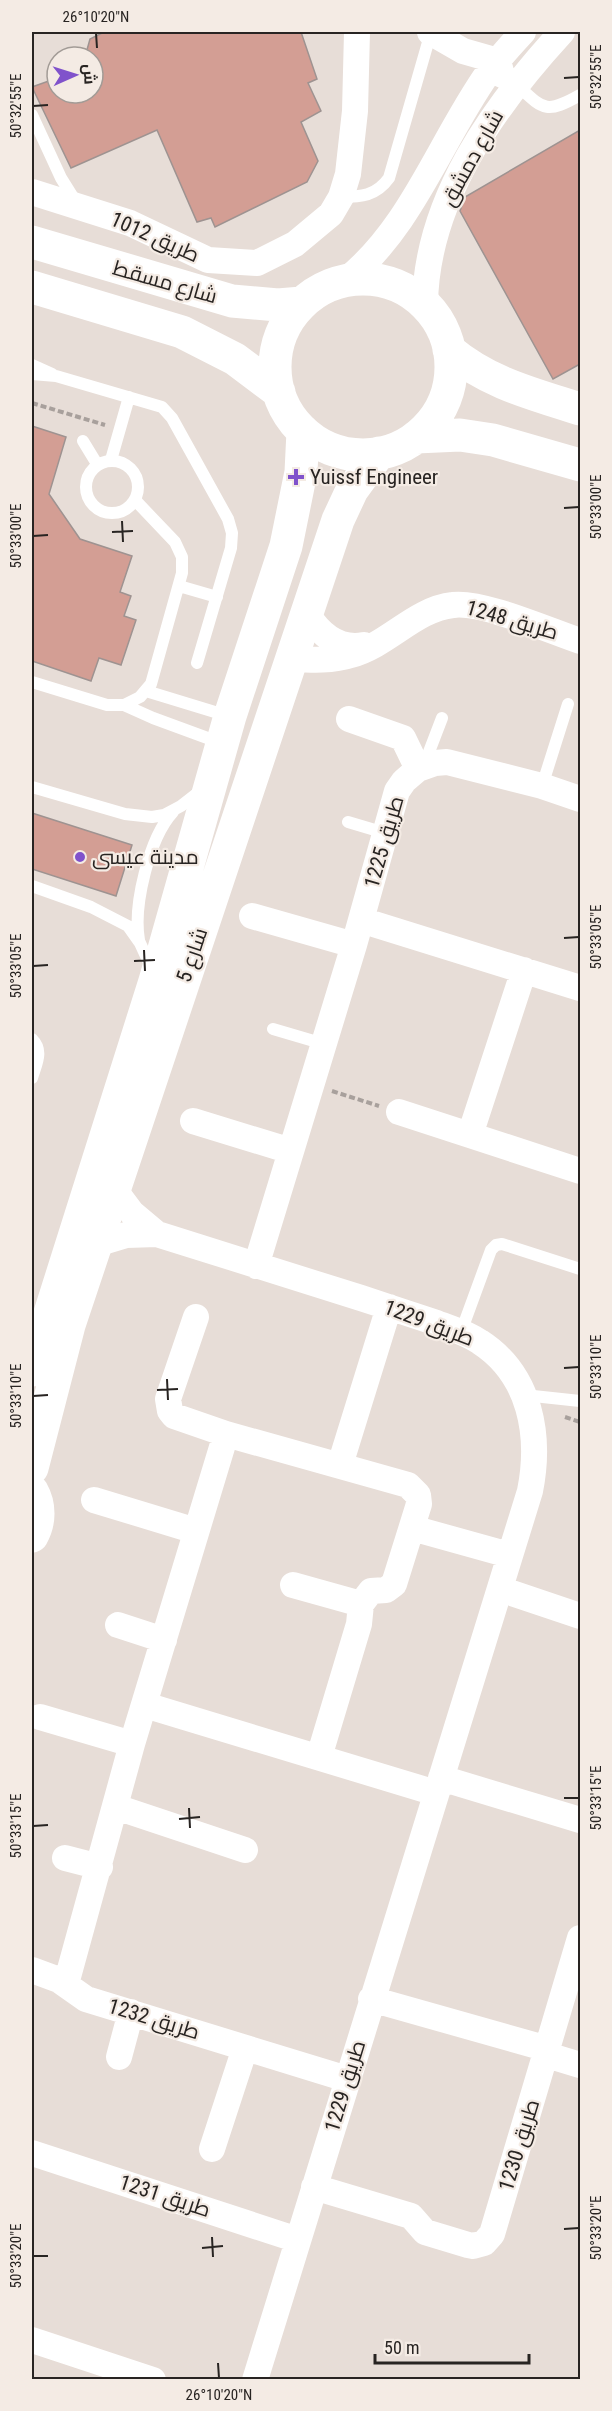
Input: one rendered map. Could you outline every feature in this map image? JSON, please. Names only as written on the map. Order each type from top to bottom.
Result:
[{"type":"street","name":"طريق 1012","points":[[32,192],[130,223],[208,260],[257,263],[295,244],[331,214],[341,197],[348,174],[355,111],[357,32]]},
{"type":"street","points":[[430,32],[463,51],[498,61],[503,86],[492,118]]},
{"type":"street","name":"شارع دمشق","points":[[346,280],[368,262],[398,223],[488,72],[523,32]]},
{"type":"street","name":"شارع دمشق","points":[[425,305],[431,252],[447,196],[492,118],[516,84],[562,32]]},
{"type":"street","points":[[463,51],[470,78],[478,90]]},
{"type":"street","name":"شارع مسقط","points":[[32,242],[232,301],[278,305],[302,303]]},
{"type":"street","points":[[368,279],[389,282],[408,291],[436,318],[449,350],[451,374],[445,398],[433,419],[416,437],[399,447],[379,453],[363,455],[347,453],[316,441],[293,420],[279,392],[276,361],[278,345],[291,316],[315,293],[346,280],[368,279]]},
{"type":"street","name":"شارع مسقط","points":[[32,287],[182,332],[235,359],[279,392]]},
{"type":"street","points":[[449,350],[470,367],[499,383],[580,409]]},
{"type":"street","name":"شارع 5","points":[[32,1369],[40,1317],[155,981],[190,863],[212,774],[286,546],[301,472],[303,431]]},
{"type":"street","points":[[416,437],[460,435],[493,440],[580,465]]},
{"type":"street","name":"شارع 5","points":[[32,1468],[69,1325],[338,520],[352,490],[379,453]]},
{"type":"street","points":[[286,546],[293,566],[293,577],[278,631],[292,659]]},
{"type":"street","name":"طريق 1248","points":[[292,659],[312,660],[352,655],[379,642],[434,609],[464,604],[580,641]]},
{"type":"street","name":"طريق 1248","points":[[308,615],[322,633],[344,646],[379,642]]},
{"type":"street","points":[[348,719],[403,738],[421,768],[447,762],[459,764],[542,786],[580,799]]},
{"type":"street","name":"طريق 1225","points":[[256,1266],[354,945],[397,791],[404,781],[421,768]]},
{"type":"street","points":[[252,916],[354,945]]},
{"type":"street","points":[[361,920],[580,988]]},
{"type":"street","points":[[470,1135],[524,970]]},
{"type":"street","points":[[399,1112],[580,1171]]},
{"type":"street","points":[[193,1121],[291,1151]]},
{"type":"street","name":"طريق 1229","points":[[114,1189],[132,1213],[157,1234]]},
{"type":"street","name":"طريق 1229","points":[[96,1244],[126,1235],[157,1234],[461,1332],[480,1342],[499,1358],[527,1406],[535,1440],[535,1467],[530,1491],[255,2379]]},
{"type":"street","points":[[340,1465],[389,1307]]},
{"type":"street","points":[[196,1317],[168,1399],[170,1411],[179,1419],[412,1487],[419,1500],[393,1584],[386,1590],[370,1591],[361,1604],[359,1624],[319,1757]]},
{"type":"street","points":[[66,1984],[100,1868],[132,1744],[226,1434]]},
{"type":"street","points":[[32,1491],[38,1506],[38,1518],[32,1536]]},
{"type":"street","points":[[94,1500],[196,1531]]},
{"type":"street","points":[[411,1528],[509,1555]]},
{"type":"street","points":[[293,1585],[361,1604]]},
{"type":"street","points":[[500,1589],[580,1616]]},
{"type":"street","points":[[118,1625],[164,1640]]},
{"type":"street","points":[[145,1705],[319,1757],[580,1820]]},
{"type":"street","points":[[40,1717],[132,1744]]},
{"type":"street","points":[[116,1806],[245,1850]]},
{"type":"street","points":[[65,1858],[100,1868]]},
{"type":"street","name":"طريق 1230","points":[[314,2187],[411,2216],[425,2232],[473,2246],[489,2240],[548,2052],[580,1938]]},
{"type":"street","name":"طريق 1232","points":[[32,1972],[66,1984],[86,1998],[347,2079]]},
{"type":"street","points":[[371,1999],[548,2052],[580,2065]]},
{"type":"street","points":[[119,2057],[131,2012]]},
{"type":"street","points":[[212,2149],[245,2048]]},
{"type":"street","name":"طريق 1231","points":[[32,2153],[298,2240]]},
{"type":"street","points":[[32,2340],[153,2379]]},
{"type":"lane","points":[[341,197],[371,194],[384,185],[389,178],[430,32]]},
{"type":"lane","points":[[516,84],[537,105],[557,106],[580,95]]},
{"type":"lane","points":[[32,115],[61,178],[80,207]]},
{"type":"lane","points":[[32,365],[56,376],[155,404],[172,418],[228,519],[232,533],[231,548],[197,663]]},
{"type":"lane","points":[[32,374],[56,376]]},
{"type":"lane","points":[[111,460],[129,397]]},
{"type":"lane","points":[[83,441],[97,464]]},
{"type":"lane","points":[[111,460],[128,466],[135,473],[138,491],[135,500],[120,512],[102,512],[93,506],[85,489],[86,480],[97,464],[111,460]]},
{"type":"lane","points":[[32,682],[107,705],[124,705],[140,698],[151,684],[183,565],[179,549],[170,536],[135,500]]},
{"type":"lane","points":[[178,586],[217,597]]},
{"type":"lane","points":[[146,691],[226,730]]},
{"type":"lane","points":[[542,786],[568,704]]},
{"type":"lane","points":[[124,705],[153,718],[226,730]]},
{"type":"lane","points":[[421,768],[442,718]]},
{"type":"lane","points":[[140,943],[137,908],[156,841],[167,819],[197,796],[212,774]]},
{"type":"lane","points":[[32,787],[125,814],[152,817],[164,815],[181,807]]},
{"type":"lane","points":[[348,822],[385,833]]},
{"type":"lane","points":[[32,886],[91,908],[128,926],[140,943],[155,981]]},
{"type":"lane","points":[[273,1029],[324,1044]]},
{"type":"lane","points":[[32,1039],[39,1052],[32,1078]]},
{"type":"lane","points":[[461,1332],[491,1250],[496,1245],[502,1244],[580,1269]]},
{"type":"lane","points":[[527,1406],[580,1401]]},
{"type":"path","points":[[32,403],[120,429]]},
{"type":"path","points":[[311,1084],[399,1112]]},
{"type":"path","points":[[527,1406],[580,1422]]},
{"type":"building","points":[[104,32],[301,32],[317,79],[308,83],[321,111],[301,122],[318,161],[307,182],[215,227],[211,218],[197,222],[157,130],[71,168],[32,87],[45,82],[45,105],[105,105],[105,45],[88,45],[90,39]]},
{"type":"building","points":[[580,130],[580,364],[553,379],[460,211],[465,197]]},
{"type":"building","points":[[32,426],[66,437],[49,494],[80,539],[132,556],[120,592],[131,596],[124,616],[136,620],[121,665],[99,658],[91,681],[32,661]]},
{"type":"building","name":"مدينة عيسى","points":[[32,813],[132,845],[116,896],[32,869]]},
{"type":"place","name":"Yuissf Engineer","points":[[296,477]]},
{"type":"place","name":"مدينة عيسى","points":[[80,857]]}]
